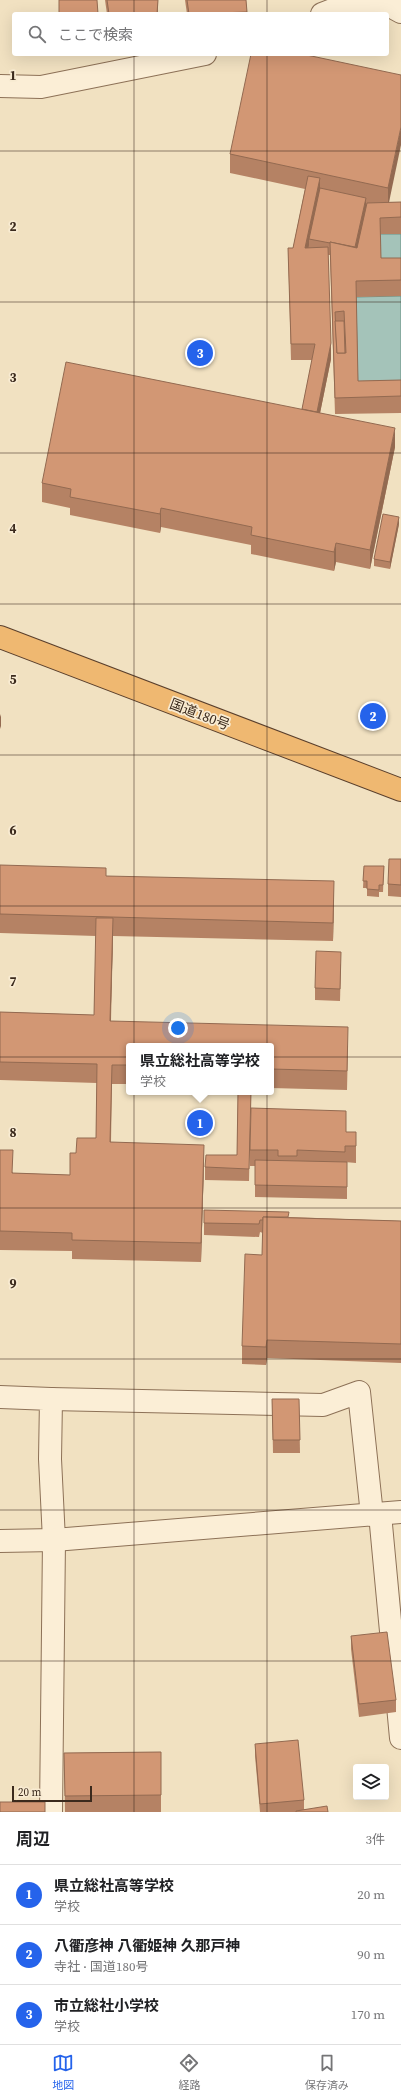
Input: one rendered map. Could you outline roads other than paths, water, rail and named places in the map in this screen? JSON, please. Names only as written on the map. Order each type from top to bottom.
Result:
[{"type":"highway","name":"国道180号","points":[[0,637],[401,790]]},
{"type":"street","points":[[327,12],[350,3],[382,1],[401,12]]},
{"type":"street","points":[[0,86],[41,88],[195,56]]},
{"type":"street","points":[[0,1397],[322,1405],[358,1392],[376,1515],[401,1738]]},
{"type":"street","points":[[51,1398],[50,1459],[54,1540],[51,1812]]},
{"type":"street","points":[[0,1541],[54,1540],[401,1512]]},
{"type":"water","points":[[380,234],[401,234],[401,274],[381,275]]},
{"type":"water","points":[[401,296],[401,397],[358,397],[356,297]]},
{"type":"place","name":"市立総社小学校","points":[[200,353]]},
{"type":"place","name":"八衢彦神 八衢姫神 久那戸神","points":[[373,716]]},
{"type":"place","name":"県立総社高等学校","points":[[200,1123]]}]
